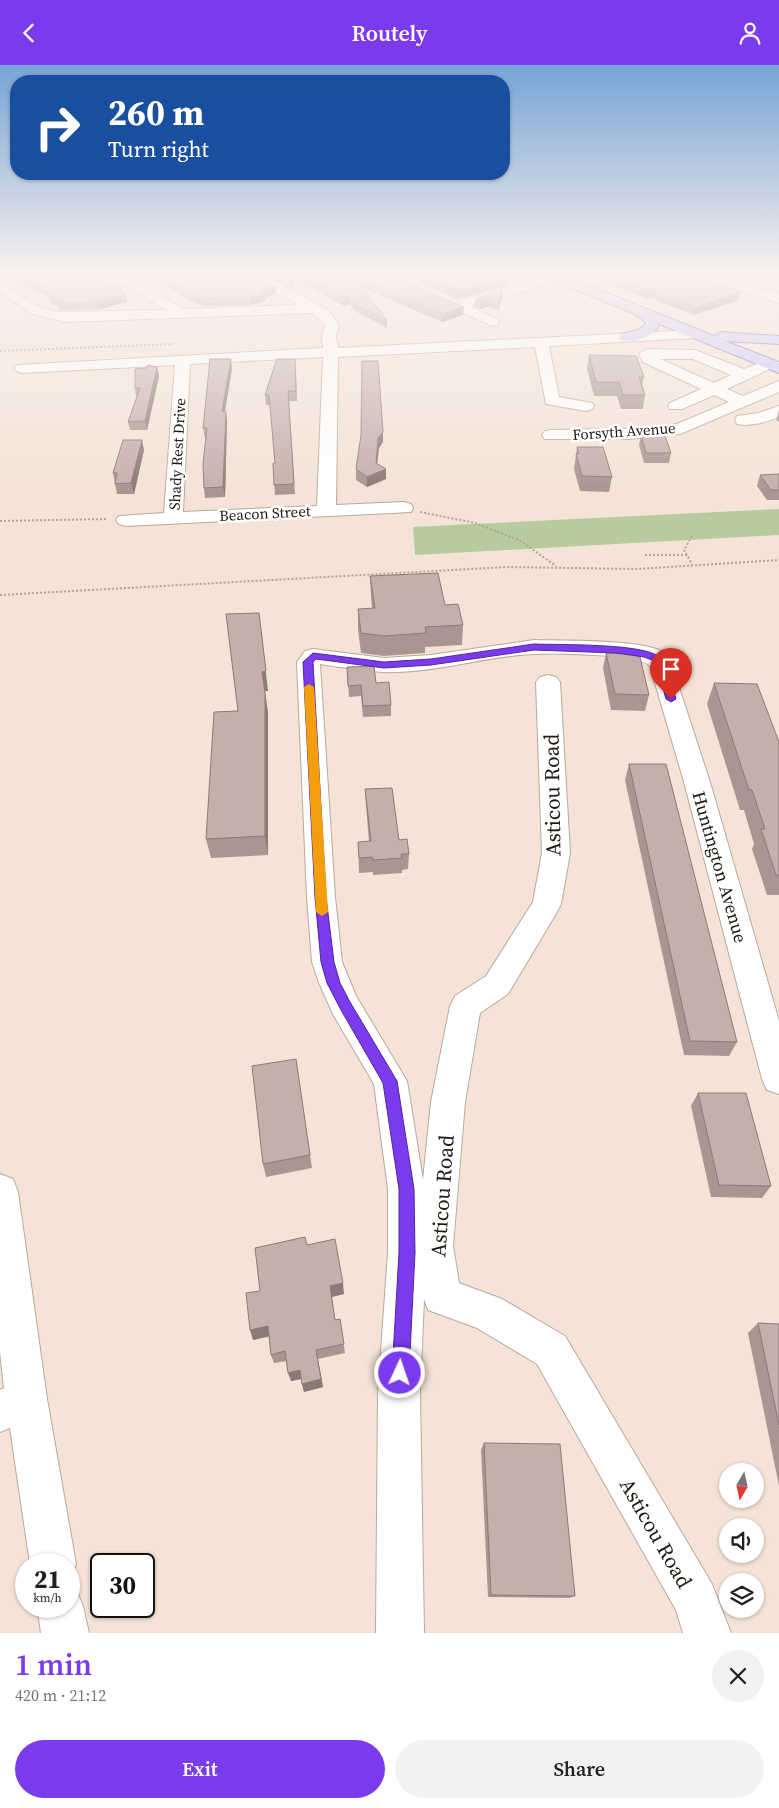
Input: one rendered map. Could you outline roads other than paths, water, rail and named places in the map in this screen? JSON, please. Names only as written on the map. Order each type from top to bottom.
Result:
[{"type":"main road","points":[[728,347],[774,366]]},
{"type":"main road","points":[[754,347],[756,353],[774,366]]},
{"type":"street","points":[[326,510],[330,347]]},
{"type":"street","points":[[22,368],[423,347]]},
{"type":"street","points":[[542,347],[552,401],[586,406]]},
{"type":"street","points":[[641,347],[652,360],[709,391],[743,402]]},
{"type":"street","points":[[652,360],[687,354],[701,357],[744,375]]},
{"type":"street","name":"Shady Rest Drive","points":[[173,518],[182,360]]},
{"type":"street","points":[[676,407],[744,375],[774,366]]},
{"type":"street","name":"Forsyth Avenue","points":[[551,435],[630,433],[680,429],[779,386]]},
{"type":"street","points":[[779,405],[743,420],[761,418],[779,411]]},
{"type":"street","name":"Beacon Street","points":[[126,520],[404,508]]},
{"type":"street","name":"Huntington Avenue","points":[[400,1633],[399,1393],[407,1253],[406,1189],[390,1081],[345,1006],[327,962],[320,897],[311,740],[308,662],[310,659],[313,656],[384,665],[431,662],[534,647],[616,650],[646,654],[656,658],[661,666],[697,782],[779,1079]]},
{"type":"street","name":"Asticou Road","points":[[548,682],[556,853],[547,904],[497,985],[466,1006],[448,1102],[434,1246],[442,1296],[488,1313],[551,1350],[696,1600],[707,1633]]},
{"type":"street","points":[[0,1192],[13,1405],[50,1553]]},
{"type":"street","points":[[62,1618],[65,1633]]}]
